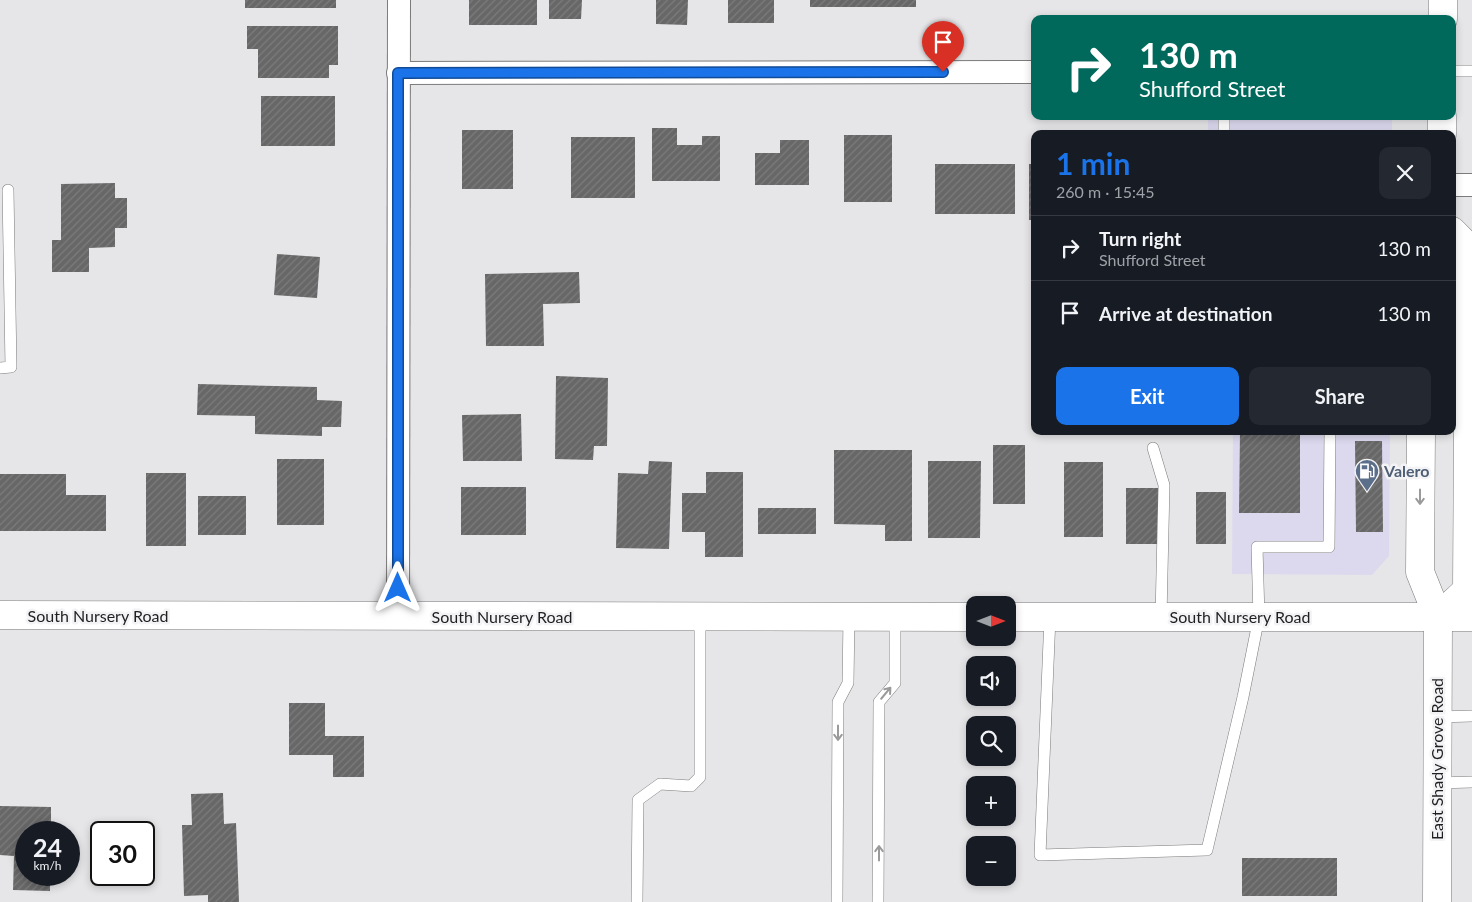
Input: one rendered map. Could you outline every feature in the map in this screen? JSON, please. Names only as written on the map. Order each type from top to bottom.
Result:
[{"type":"street","points":[[398,617],[399,0]]},
{"type":"street","points":[[1443,0],[1443,15]]},
{"type":"street","points":[[398,73],[1031,72]]},
{"type":"street","points":[[1456,185],[1472,185]]},
{"type":"street","points":[[1438,617],[1466,590],[1470,471],[1469,248],[1456,235]]},
{"type":"street","name":"East Shady Grove Road","points":[[1421,435],[1420,572],[1438,617],[1437,902]]},
{"type":"street","name":"South Nursery Road","points":[[0,615],[966,617]]},
{"type":"street","name":"South Nursery Road","points":[[1016,617],[1472,617]]},
{"type":"lane","points":[[1456,71],[1472,71]]},
{"type":"lane","points":[[0,368],[11,367],[8,190]]},
{"type":"lane","points":[[1050,617],[1040,854],[1206,850],[1243,698],[1259,617],[1257,547],[1329,547],[1330,435]]},
{"type":"lane","points":[[1153,448],[1164,485],[1161,617]]},
{"type":"lane","points":[[637,902],[638,800],[660,784],[690,786],[700,777],[700,617]]},
{"type":"lane","points":[[836,902],[838,702],[848,683],[849,617]]},
{"type":"lane","points":[[878,902],[879,702],[895,683],[896,617]]},
{"type":"lane","points":[[1438,717],[1472,716]]},
{"type":"lane","points":[[1437,783],[1472,782]]},
{"type":"shaded area","points":[[1208,120],[1392,120],[1392,130],[1208,130]]},
{"type":"shaded area","points":[[1233,435],[1390,435],[1389,556],[1372,575],[1232,574]]},
{"type":"building","points":[[245,0],[336,0],[336,8],[245,8]]},
{"type":"building","points":[[469,0],[537,0],[537,25],[469,25]]},
{"type":"building","points":[[549,0],[582,0],[581,19],[549,19]]},
{"type":"building","points":[[656,0],[688,0],[687,25],[656,24]]},
{"type":"building","points":[[728,0],[774,0],[774,23],[728,23]]},
{"type":"building","points":[[810,0],[916,0],[916,7],[810,7]]},
{"type":"building","points":[[247,26],[338,26],[338,65],[329,65],[329,78],[258,78],[258,49],[247,49]]},
{"type":"building","points":[[261,96],[335,96],[335,146],[261,146]]},
{"type":"building","points":[[652,128],[677,128],[677,145],[702,145],[702,136],[720,136],[720,181],[652,181]]},
{"type":"building","points":[[462,130],[513,130],[513,189],[462,189]]},
{"type":"building","points":[[844,135],[892,135],[892,202],[844,202]]},
{"type":"building","points":[[571,137],[635,137],[635,198],[571,198]]},
{"type":"building","points":[[780,140],[809,140],[809,185],[755,185],[755,153],[780,153]]},
{"type":"building","points":[[935,164],[1015,164],[1015,214],[935,214]]},
{"type":"building","points":[[1029,164],[1031,164],[1031,220],[1029,220]]},
{"type":"building","points":[[115,183],[115,198],[127,198],[127,228],[115,228],[115,247],[89,248],[89,272],[52,272],[52,240],[61,240],[61,184]]},
{"type":"building","points":[[277,254],[320,257],[317,298],[274,295]]},
{"type":"building","points":[[579,272],[580,303],[543,304],[544,346],[486,346],[485,274]]},
{"type":"building","points":[[556,376],[608,378],[607,446],[594,446],[593,460],[555,459]]},
{"type":"building","points":[[198,384],[317,387],[317,400],[342,401],[341,427],[322,427],[322,436],[255,434],[255,416],[197,415]]},
{"type":"building","points":[[521,414],[522,461],[463,461],[462,415]]},
{"type":"building","points":[[1240,435],[1300,435],[1300,513],[1239,513]]},
{"type":"building","points":[[1355,441],[1382,441],[1383,532],[1356,532]]},
{"type":"building","points":[[993,445],[1025,445],[1025,504],[993,504]]},
{"type":"building","points":[[834,450],[912,450],[912,541],[885,541],[885,525],[834,524]]},
{"type":"building","points":[[277,459],[324,459],[324,525],[277,525]]},
{"type":"building","points":[[649,461],[672,462],[669,549],[616,548],[618,473],[648,474]]},
{"type":"building","points":[[928,461],[981,461],[980,538],[928,538]]},
{"type":"building","points":[[1064,462],[1103,462],[1103,537],[1064,537]]},
{"type":"building","points":[[706,472],[743,472],[743,557],[705,557],[705,532],[682,532],[682,493],[706,493]]},
{"type":"building","points":[[146,473],[186,473],[186,546],[146,546]]},
{"type":"building","points":[[0,474],[66,474],[66,495],[106,495],[106,531],[0,531]]},
{"type":"building","points":[[461,487],[526,487],[526,535],[461,535]]},
{"type":"building","points":[[1126,488],[1159,488],[1159,544],[1126,544]]},
{"type":"building","points":[[1196,492],[1226,492],[1226,544],[1196,544]]},
{"type":"building","points":[[198,496],[246,496],[246,535],[198,535]]},
{"type":"building","points":[[758,508],[816,508],[816,534],[758,534]]},
{"type":"building","points":[[289,703],[325,703],[325,736],[364,736],[364,777],[333,777],[333,755],[289,755]]},
{"type":"building","points":[[223,793],[224,824],[236,823],[239,902],[208,902],[208,895],[184,896],[182,825],[192,825],[191,794]]},
{"type":"building","points":[[0,806],[51,807],[51,821],[15,821],[15,886],[50,886],[50,891],[13,890],[14,856],[0,855]]},
{"type":"building","points":[[1242,858],[1337,858],[1337,896],[1242,896]]},
{"type":"place","name":"Valero","points":[[1367,492]]},
{"type":"route","points":[[398,588],[398,73],[943,72]]}]
